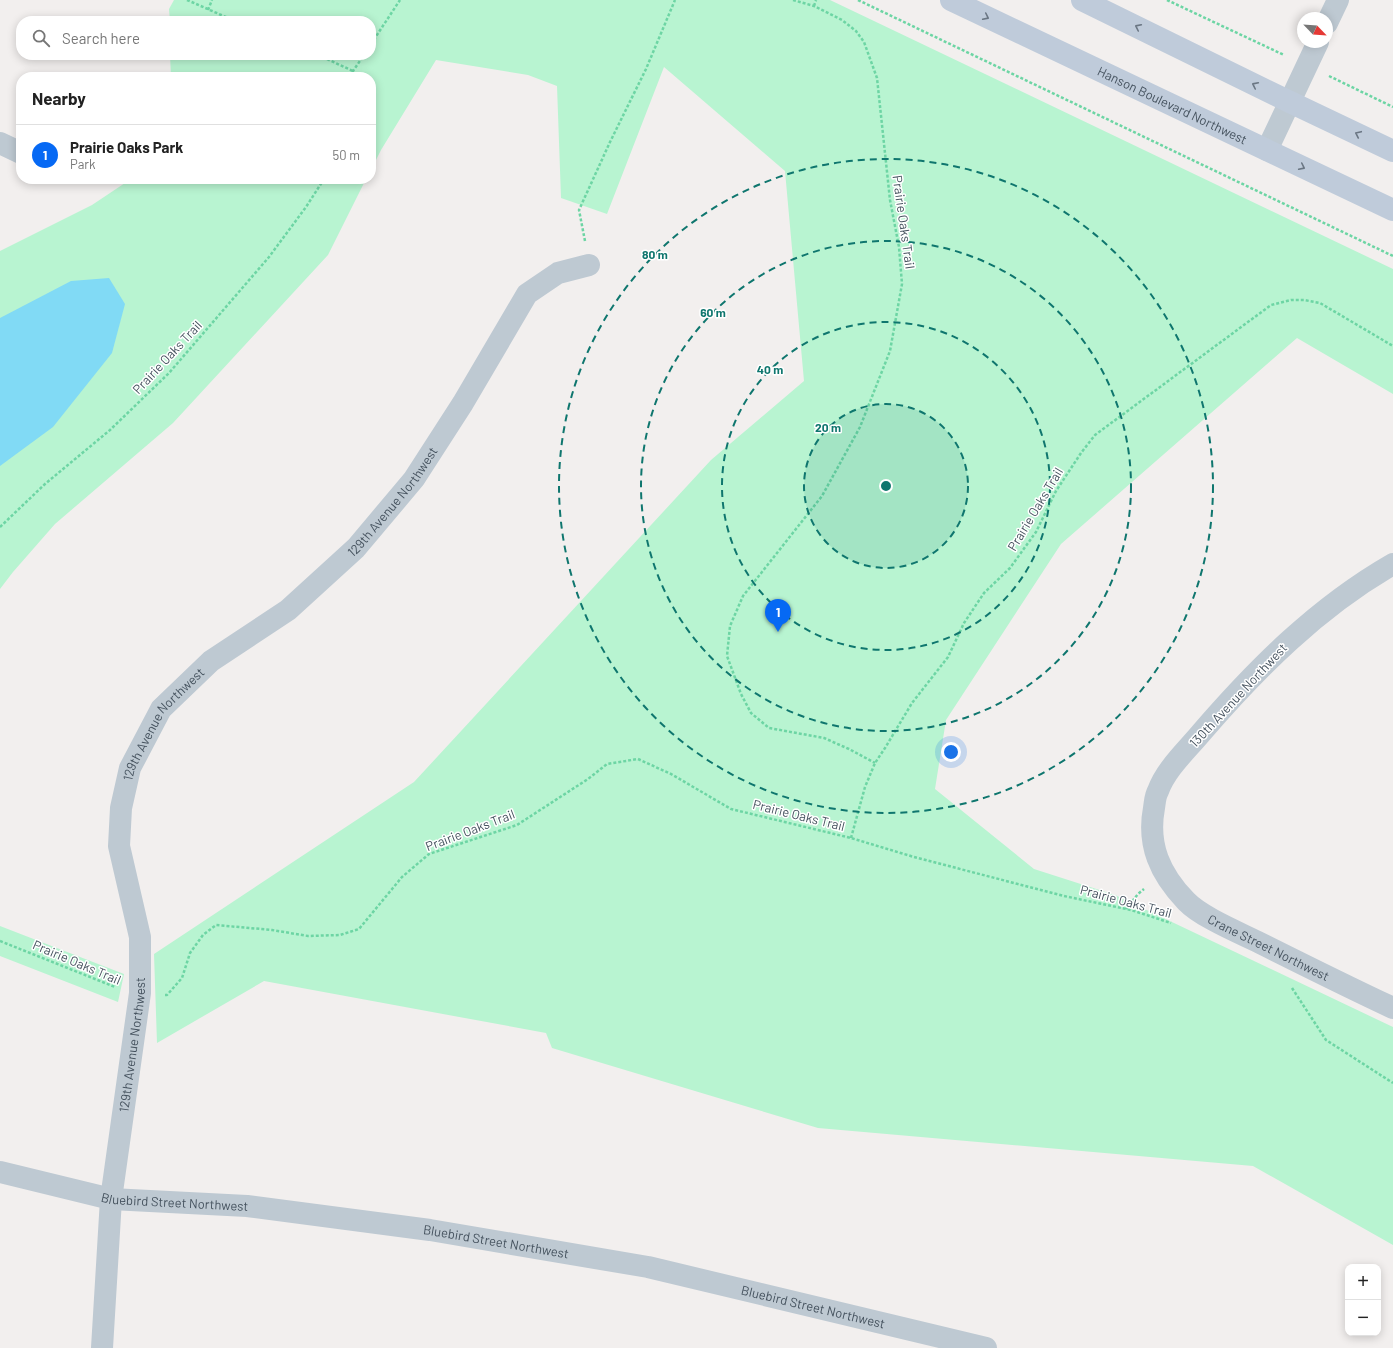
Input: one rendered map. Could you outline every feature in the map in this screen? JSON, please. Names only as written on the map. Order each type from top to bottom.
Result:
[{"type":"main road","name":"Hanson Boulevard Northwest","points":[[951,0],[1393,210]]},
{"type":"main road","points":[[1082,0],[1393,151]]},
{"type":"street","points":[[1332,12],[1338,0]]},
{"type":"street","points":[[1267,150],[1315,48]]},
{"type":"street","points":[[0,143],[16,151]]},
{"type":"street","name":"129th Avenue Northwest","points":[[102,1348],[111,1199],[140,993],[140,937],[119,846],[121,808],[130,768],[161,709],[211,661],[288,610],[356,548],[414,479],[463,403],[527,294],[558,273],[589,265]]},
{"type":"street","name":"130th Avenue Northwest","points":[[1160,867],[1153,843],[1152,816],[1157,791],[1171,767],[1224,706],[1285,644],[1315,617],[1373,575],[1393,564]]},
{"type":"street","name":"Crane Street Northwest","points":[[1160,867],[1172,885],[1187,902],[1209,917],[1393,1008]]},
{"type":"street","name":"Bluebird Street Northwest","points":[[0,1172],[111,1199],[247,1206],[430,1230],[648,1267],[864,1320],[986,1348]]},
{"type":"path","points":[[186,0],[223,16]]},
{"type":"path","points":[[208,10],[212,0]]},
{"type":"path","points":[[376,36],[400,0]]},
{"type":"path","points":[[589,265],[579,210],[646,69],[675,0]]},
{"type":"path","name":"Prairie Oaks Trail","points":[[793,0],[814,6],[842,20],[856,31],[864,42],[877,78],[890,200],[899,247],[902,284],[890,351],[860,427],[822,496],[743,596],[730,626],[727,656],[741,694],[751,713],[769,728],[824,738],[850,749],[875,763]]},
{"type":"path","points":[[814,6],[816,0]]},
{"type":"path","points":[[858,0],[1393,256]]},
{"type":"path","points":[[1167,0],[1393,107]]},
{"type":"path","points":[[329,60],[353,71],[361,60]]},
{"type":"path","name":"Prairie Oaks Trail","points":[[0,527],[45,484],[110,430],[169,373],[269,257],[306,207],[321,184]]},
{"type":"path","name":"Prairie Oaks Trail","points":[[851,838],[865,787],[875,763],[912,703],[948,657],[964,623],[984,593],[1010,568],[1036,532],[1056,491],[1081,453],[1095,435],[1272,305],[1291,300],[1304,300],[1320,303],[1393,346]]},
{"type":"path","name":"Prairie Oaks Trail","points":[[0,941],[112,985],[123,992],[168,996],[182,978],[190,953],[203,935],[216,925],[272,930],[308,936],[340,935],[359,929],[402,876],[429,854],[517,825],[588,779],[607,764],[638,759],[671,774],[731,809],[851,838],[914,858],[1064,896],[1131,910],[1172,923]]},
{"type":"path","points":[[1288,984],[1326,1040],[1393,1083]]},
{"type":"green space","points":[[174,0],[830,0],[1393,269],[1393,394],[1297,338],[1061,544],[946,720],[935,789],[1034,869],[1115,895],[1393,1027],[1393,1245],[1253,1166],[818,1128],[552,1048],[546,1033],[264,981],[157,1043],[154,954],[414,782],[711,460],[804,381],[785,171],[664,67],[607,214],[561,198],[557,86],[528,75],[436,60],[376,160],[376,72],[171,72],[170,60],[376,60],[376,16],[170,16],[169,9]]},
{"type":"green space","points":[[124,184],[364,184],[328,255],[173,423],[55,524],[0,589],[0,251],[92,205]]},
{"type":"green space","points":[[0,926],[124,974],[118,1002],[0,956]]},
{"type":"water","points":[[109,278],[125,304],[112,353],[53,427],[0,466],[0,318],[71,281]]},
{"type":"place","name":"Prairie Oaks Park","points":[[778,632]]}]
